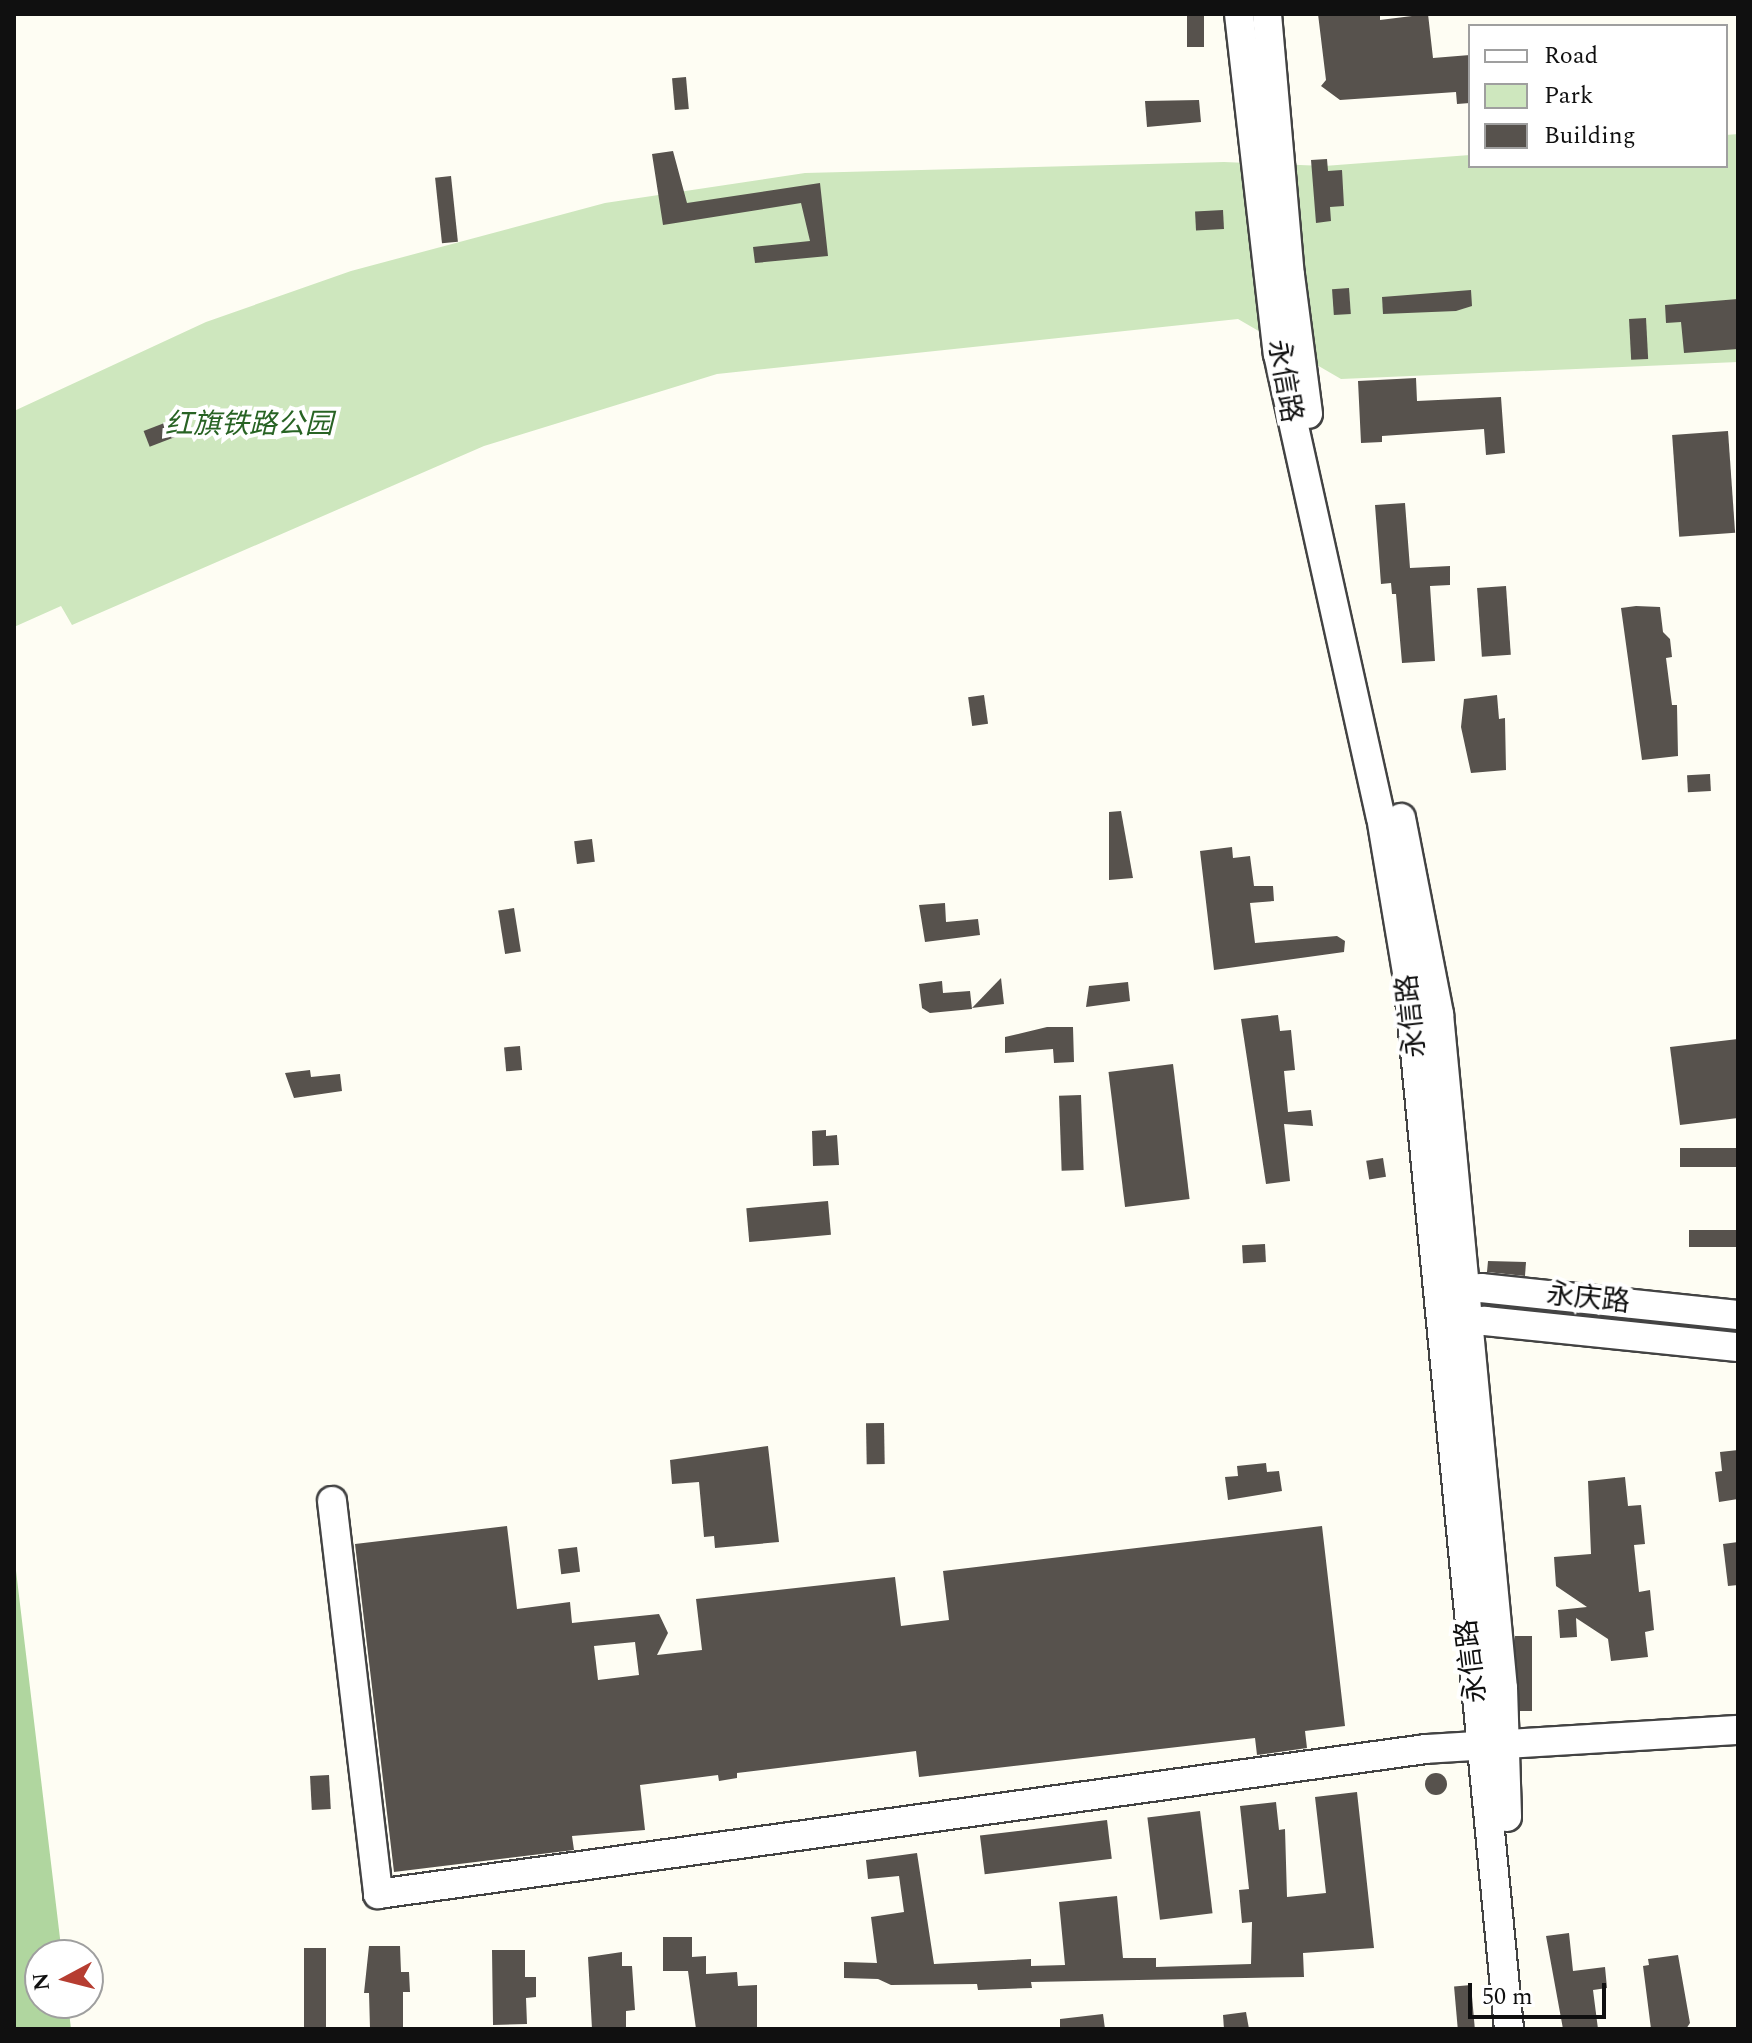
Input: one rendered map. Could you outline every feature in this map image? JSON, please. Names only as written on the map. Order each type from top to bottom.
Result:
[{"type":"street","name":"永信路","points":[[1239,14],[1278,354],[1395,883],[1451,1291]]},
{"type":"street","name":"永信路","points":[[1267,14],[1306,405],[1432,972],[1451,1291],[1493,1746],[1526,2029]]},
{"type":"street","name":"永庆路","points":[[1451,1291],[1738,1315]]},
{"type":"street","name":"永庆路","points":[[1454,1323],[1738,1347]]},
{"type":"street","points":[[332,1501],[378,1894],[1425,1749],[1738,1730]]},
{"type":"street","name":"永信路","points":[[1493,1746],[1509,2029]]},
{"type":"green space","name":"红旗铁路公园","points":[[1738,134],[1738,362],[1341,379],[1238,319],[717,374],[484,446],[72,625],[61,606],[14,627],[14,411],[206,322],[351,271],[605,203],[805,173],[1224,162],[1324,166],[1468,155],[1468,168],[1728,168],[1728,135]]},
{"type":"green space","points":[[14,1554],[60,1939],[24,1939],[24,2019],[70,2019],[71,2029],[14,2029]]},
{"type":"building","points":[[1187,14],[1204,14],[1204,47],[1187,47]]},
{"type":"building","points":[[1318,14],[1380,14],[1380,20],[1428,14],[1433,58],[1468,55],[1468,103],[1457,104],[1456,92],[1340,100],[1321,86],[1326,80]]},
{"type":"building","points":[[686,77],[689,109],[675,110],[672,78]]},
{"type":"building","points":[[1199,100],[1201,122],[1147,127],[1145,101]]},
{"type":"building","points":[[673,151],[687,203],[820,183],[828,256],[755,263],[753,247],[810,241],[801,203],[663,225],[652,154]]},
{"type":"building","points":[[1327,159],[1328,171],[1342,170],[1344,206],[1330,207],[1331,221],[1316,223],[1311,160]]},
{"type":"building","points":[[451,176],[458,242],[442,243],[435,178]]},
{"type":"building","points":[[1223,210],[1224,229],[1196,230],[1195,211]]},
{"type":"building","points":[[1349,288],[1351,314],[1334,315],[1332,289]]},
{"type":"building","points":[[1471,290],[1472,306],[1456,311],[1383,314],[1382,297]]},
{"type":"building","points":[[1738,299],[1738,349],[1684,353],[1681,322],[1666,323],[1665,305]]},
{"type":"building","points":[[1646,318],[1648,359],[1631,360],[1629,319]]},
{"type":"building","points":[[1416,378],[1417,401],[1501,397],[1505,453],[1486,455],[1484,429],[1382,436],[1382,442],[1361,443],[1358,381]]},
{"type":"building","points":[[180,417],[186,433],[150,447],[144,431]]},
{"type":"building","points":[[1728,431],[1735,533],[1679,537],[1672,435]]},
{"type":"building","points":[[1405,503],[1410,568],[1450,566],[1450,585],[1430,586],[1435,661],[1402,663],[1396,594],[1392,594],[1391,583],[1381,584],[1375,505]]},
{"type":"building","points":[[1506,586],[1511,655],[1482,657],[1477,588]]},
{"type":"building","points":[[1660,607],[1663,632],[1670,639],[1672,657],[1666,658],[1672,705],[1677,705],[1678,756],[1642,760],[1621,608]]},
{"type":"building","points":[[984,695],[988,724],[972,726],[968,697]]},
{"type":"building","points":[[1497,695],[1499,719],[1505,718],[1506,770],[1471,773],[1461,727],[1464,699]]},
{"type":"building","points":[[1710,774],[1711,791],[1688,792],[1687,775]]},
{"type":"building","points":[[1121,811],[1133,878],[1109,880],[1109,812]]},
{"type":"building","points":[[592,839],[595,862],[577,864],[574,841]]},
{"type":"building","points":[[1232,847],[1233,858],[1250,856],[1254,886],[1273,886],[1274,901],[1250,903],[1255,943],[1337,936],[1345,941],[1344,952],[1214,970],[1200,851]]},
{"type":"building","points":[[945,903],[946,922],[978,919],[980,935],[925,942],[919,905]]},
{"type":"building","points":[[514,908],[521,951],[505,954],[498,911]]},
{"type":"building","points":[[1001,978],[1004,1004],[972,1008]]},
{"type":"building","points":[[942,981],[943,993],[970,991],[972,1009],[930,1013],[922,1008],[919,984]]},
{"type":"building","points":[[1128,982],[1130,1001],[1086,1007],[1089,986]]},
{"type":"building","points":[[1278,1015],[1280,1031],[1291,1030],[1295,1070],[1284,1071],[1288,1112],[1311,1110],[1313,1126],[1284,1124],[1290,1181],[1266,1184],[1241,1019]]},
{"type":"building","points":[[1047,1027],[1073,1027],[1074,1062],[1054,1063],[1053,1049],[1005,1053],[1005,1037]]},
{"type":"building","points":[[1738,1039],[1738,1118],[1680,1125],[1670,1047]]},
{"type":"building","points":[[520,1046],[522,1070],[506,1071],[504,1047]]},
{"type":"building","points":[[1173,1064],[1190,1199],[1125,1207],[1108,1072]]},
{"type":"building","points":[[310,1070],[311,1077],[340,1074],[342,1091],[294,1098],[285,1073]]},
{"type":"building","points":[[1081,1095],[1084,1170],[1062,1171],[1059,1096]]},
{"type":"building","points":[[826,1130],[826,1136],[837,1135],[839,1165],[813,1166],[812,1131]]},
{"type":"building","points":[[1680,1148],[1738,1148],[1738,1167],[1680,1167]]},
{"type":"building","points":[[1383,1158],[1386,1177],[1369,1179],[1366,1161]]},
{"type":"building","points":[[828,1201],[831,1235],[749,1242],[746,1208]]},
{"type":"building","points":[[1689,1230],[1738,1230],[1738,1247],[1689,1247]]},
{"type":"building","points":[[1265,1244],[1266,1262],[1243,1263],[1242,1245]]},
{"type":"building","points":[[1488,1261],[1526,1262],[1525,1276],[1487,1272]]},
{"type":"building","points":[[866,1423],[884,1423],[885,1464],[867,1464]]},
{"type":"building","points":[[768,1446],[779,1542],[715,1548],[714,1536],[704,1537],[699,1482],[672,1484],[670,1460]]},
{"type":"building","points":[[1738,1450],[1738,1499],[1719,1502],[1715,1472],[1722,1471],[1720,1452]]},
{"type":"building","points":[[1266,1463],[1267,1472],[1279,1471],[1282,1491],[1228,1500],[1225,1477],[1238,1476],[1237,1466]]},
{"type":"building","points":[[1625,1477],[1628,1506],[1641,1505],[1645,1544],[1634,1545],[1639,1592],[1650,1590],[1654,1630],[1645,1632],[1648,1657],[1611,1661],[1608,1639],[1576,1618],[1577,1637],[1560,1638],[1558,1610],[1587,1607],[1556,1586],[1554,1557],[1591,1554],[1588,1481]]},
{"type":"building","points":[[507,1526],[517,1609],[570,1602],[572,1623],[659,1614],[668,1633],[657,1655],[702,1650],[696,1599],[895,1577],[901,1626],[949,1620],[943,1571],[1322,1526],[1345,1726],[1305,1731],[1307,1748],[1257,1755],[1255,1738],[919,1777],[916,1751],[737,1773],[737,1778],[719,1781],[718,1775],[640,1785],[645,1830],[572,1836],[574,1850],[394,1872],[355,1544]],"holes":[[[635,1642],[639,1675],[598,1680],[594,1646]]]},
{"type":"building","points":[[1738,1542],[1738,1585],[1728,1586],[1723,1544]]},
{"type":"building","points":[[577,1547],[580,1572],[561,1574],[558,1549]]},
{"type":"building","points":[[1515,1636],[1532,1636],[1532,1711],[1515,1711]]},
{"type":"building","points":[[1436,1773],[1444,1776],[1447,1784],[1444,1792],[1436,1795],[1428,1792],[1425,1784],[1428,1776]]},
{"type":"building","points":[[329,1775],[331,1809],[312,1810],[310,1776]]},
{"type":"building","points":[[1357,1792],[1374,1948],[1303,1953],[1304,1977],[1031,1982],[1032,1988],[978,1990],[977,1984],[891,1985],[878,1979],[844,1978],[844,1962],[877,1963],[871,1917],[904,1912],[899,1876],[868,1879],[866,1860],[917,1853],[934,1964],[1031,1959],[1031,1966],[1065,1965],[1059,1902],[1117,1896],[1123,1958],[1156,1958],[1156,1967],[1251,1964],[1252,1922],[1242,1923],[1239,1890],[1249,1889],[1240,1806],[1276,1802],[1279,1830],[1285,1829],[1287,1897],[1326,1893],[1315,1797]]},
{"type":"building","points":[[1200,1811],[1213,1913],[1160,1920],[1147,1817]]},
{"type":"building","points":[[1107,1820],[1112,1859],[985,1874],[980,1836]]},
{"type":"building","points":[[1569,1933],[1573,1971],[1605,1967],[1607,1988],[1593,1990],[1598,2029],[1563,2029],[1546,1936]]},
{"type":"building","points":[[663,1937],[692,1937],[692,1957],[706,1956],[706,1974],[737,1972],[738,1986],[757,1985],[757,2029],[696,2029],[688,1971],[663,1971]]},
{"type":"building","points":[[369,1946],[400,1946],[401,1972],[409,1972],[410,1992],[403,1992],[403,2029],[370,2029],[369,1993],[364,1993]]},
{"type":"building","points":[[304,1948],[326,1948],[326,2029],[304,2029]]},
{"type":"building","points":[[492,1950],[525,1950],[525,1977],[536,1977],[536,1997],[526,1998],[527,2024],[493,2025]]},
{"type":"building","points":[[622,1952],[622,1966],[632,1966],[635,2010],[626,2011],[626,2029],[592,2029],[588,1957]]},
{"type":"building","points":[[1678,1955],[1690,2023],[1686,2029],[1651,2029],[1643,1966],[1649,1965],[1648,1959]]},
{"type":"building","points":[[1471,1985],[1475,2029],[1458,2029],[1454,1986]]},
{"type":"building","points":[[1246,2012],[1249,2029],[1224,2029],[1223,2015]]},
{"type":"building","points":[[1103,2014],[1105,2029],[1060,2029],[1060,2019]]}]
